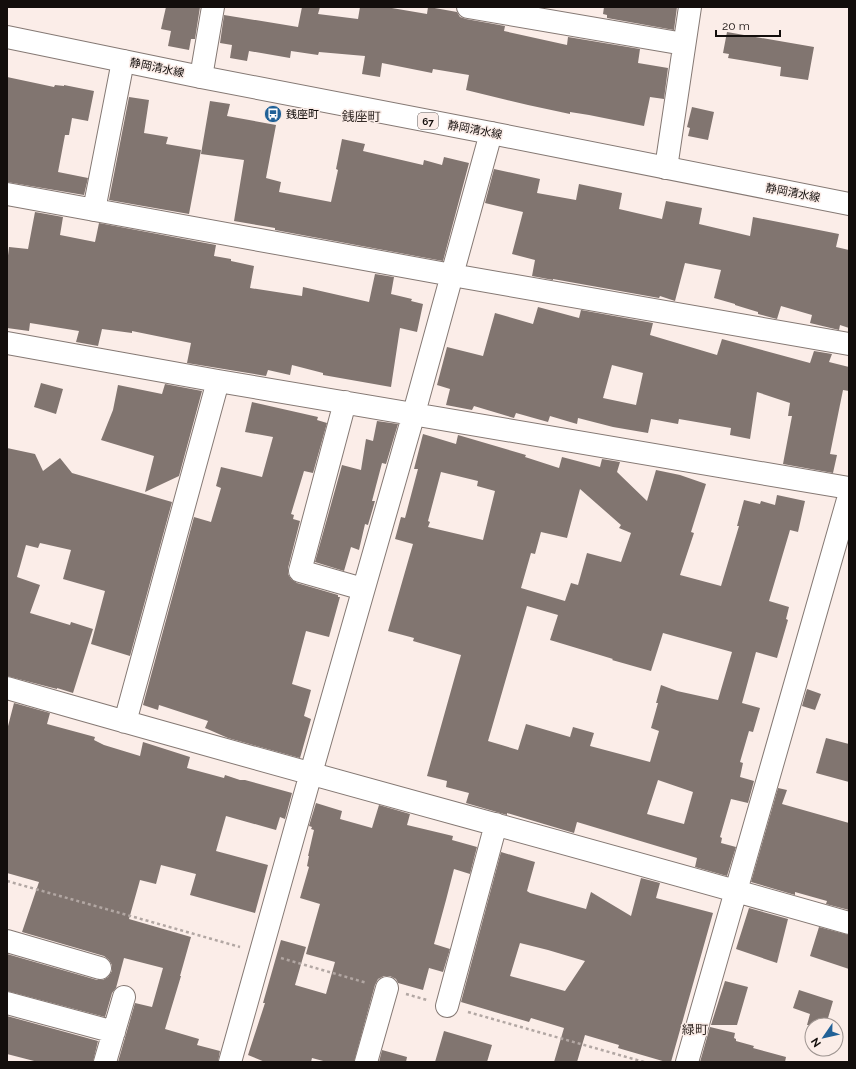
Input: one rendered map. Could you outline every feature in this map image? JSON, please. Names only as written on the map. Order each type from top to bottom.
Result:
[{"type":"street","points":[[201,77],[213,7]]},
{"type":"street","points":[[468,7],[684,44]]},
{"type":"street","points":[[666,168],[690,7]]},
{"type":"street","name":"静岡清水線","points":[[7,38],[849,204]]},
{"type":"street","points":[[94,210],[122,61]]},
{"type":"street","points":[[230,1062],[414,413],[491,133]]},
{"type":"street","points":[[7,194],[452,275],[849,344]]},
{"type":"street","points":[[7,343],[218,381],[414,413],[849,488]]},
{"type":"street","points":[[125,722],[218,381]]},
{"type":"street","points":[[346,402],[300,571],[364,590]]},
{"type":"street","points":[[686,1062],[849,496]]},
{"type":"street","points":[[7,688],[849,923]]},
{"type":"street","points":[[447,1006],[496,824]]},
{"type":"street","points":[[7,941],[100,968]]},
{"type":"street","points":[[366,1062],[387,988]]},
{"type":"street","points":[[105,1062],[124,997]]},
{"type":"street","points":[[7,1003],[114,1032]]},
{"type":"path","points":[[7,881],[644,1062]]},
{"type":"building","points":[[166,7],[200,7],[195,39],[191,39],[189,50],[168,46],[171,31],[161,29]]},
{"type":"building","points":[[302,7],[320,7],[318,14],[358,19],[360,7],[386,7],[427,14],[429,7],[457,12],[460,17],[466,19],[505,26],[504,31],[567,45],[568,37],[640,49],[638,63],[668,68],[664,99],[650,97],[644,126],[589,115],[570,112],[570,114],[466,90],[469,75],[433,69],[432,73],[382,63],[380,77],[362,74],[365,56],[319,52],[318,55],[291,51],[290,58],[249,51],[247,61],[230,58],[232,45],[220,43],[224,15],[298,27]]},
{"type":"building","points":[[604,7],[677,7],[674,30],[607,18],[607,15],[603,14]]},
{"type":"building","points":[[727,32],[814,47],[808,80],[780,76],[781,67],[728,58],[729,54],[723,53]]},
{"type":"building","points":[[7,77],[54,87],[55,85],[64,85],[94,91],[88,121],[72,118],[69,135],[65,135],[58,172],[88,178],[84,195],[7,182]]},
{"type":"building","points":[[129,97],[149,100],[144,133],[168,137],[166,144],[201,150],[189,214],[109,200]]},
{"type":"building","points":[[210,101],[230,104],[227,116],[276,125],[266,178],[281,182],[279,192],[331,202],[338,170],[336,169],[342,139],[365,144],[363,151],[423,165],[424,160],[442,165],[444,157],[469,163],[443,261],[234,221],[244,160],[201,154]]},
{"type":"building","points":[[692,107],[714,112],[708,140],[688,136],[690,128],[687,127]]},
{"type":"building","points":[[494,169],[540,179],[537,193],[576,200],[579,184],[622,193],[619,209],[662,219],[666,201],[702,208],[699,224],[750,236],[753,217],[839,234],[836,247],[849,250],[849,328],[840,325],[839,330],[810,323],[812,315],[781,306],[777,319],[758,314],[758,312],[714,298],[721,270],[685,263],[675,301],[660,296],[659,298],[532,276],[535,260],[512,254],[523,212],[485,203]]},
{"type":"building","points":[[35,212],[63,217],[60,235],[95,242],[99,223],[216,245],[214,256],[231,259],[231,261],[254,266],[250,288],[302,296],[303,287],[369,302],[375,274],[394,277],[391,294],[412,299],[411,301],[423,304],[417,332],[400,328],[391,387],[323,375],[323,373],[292,365],[290,375],[268,370],[266,376],[187,363],[191,343],[132,331],[132,333],[102,329],[98,346],[76,342],[79,331],[30,323],[29,331],[7,328],[7,264],[9,247],[28,249]]},
{"type":"building","points":[[538,307],[579,318],[581,310],[653,323],[650,335],[717,355],[722,339],[810,363],[814,351],[832,354],[829,362],[849,367],[849,391],[843,390],[830,454],[837,455],[833,473],[783,464],[792,416],[788,416],[790,403],[757,392],[750,439],[730,435],[731,428],[679,419],[678,424],[651,419],[648,433],[613,427],[578,418],[577,424],[550,416],[548,422],[516,413],[514,418],[474,406],[472,410],[446,405],[450,389],[437,385],[447,347],[483,356],[495,313],[533,324]],"holes":[[[612,365],[643,373],[636,405],[603,398]]]},
{"type":"building","points":[[41,383],[63,389],[56,414],[34,407]]},
{"type":"building","points":[[165,384],[202,391],[179,476],[145,492],[154,456],[101,440],[113,410],[118,385],[162,394]]},
{"type":"building","points":[[252,402],[318,417],[317,420],[327,423],[313,473],[304,471],[291,514],[294,515],[293,519],[300,521],[288,568],[288,574],[291,579],[297,583],[338,595],[338,597],[340,597],[329,637],[306,631],[292,684],[311,690],[304,716],[311,719],[300,758],[228,738],[205,728],[208,721],[159,705],[158,710],[143,705],[194,517],[211,522],[221,488],[216,486],[221,467],[262,477],[273,437],[245,432]]},
{"type":"building","points":[[377,421],[398,424],[386,464],[382,463],[372,501],[375,501],[368,525],[365,524],[359,550],[351,547],[344,571],[315,562],[342,465],[361,470],[366,439],[373,441]]},
{"type":"building","points":[[423,434],[456,444],[458,435],[526,455],[525,457],[559,468],[562,457],[600,467],[602,459],[620,462],[617,472],[647,501],[656,470],[680,475],[706,484],[691,532],[694,533],[680,575],[721,586],[739,526],[737,526],[744,500],[760,504],[761,501],[775,505],[777,495],[805,501],[798,532],[790,530],[769,601],[789,607],[786,619],[788,620],[777,658],[756,652],[742,703],[760,708],[753,732],[749,731],[740,762],[743,763],[740,777],[754,781],[748,803],[731,799],[720,837],[722,838],[721,843],[736,847],[727,876],[695,867],[697,858],[577,822],[574,833],[507,813],[507,815],[466,803],[469,793],[446,787],[447,781],[427,776],[461,655],[413,641],[414,638],[388,631],[413,544],[395,539],[401,517],[405,518],[418,469],[414,469]],"holes":[[[441,472],[478,481],[477,486],[495,491],[483,540],[428,527],[430,522],[428,521]],[[580,489],[621,525],[619,528],[631,533],[621,562],[587,553],[578,585],[571,583],[565,601],[521,588],[531,553],[535,554],[541,532],[567,538]],[[527,606],[558,615],[550,640],[651,671],[663,633],[732,652],[718,700],[677,691],[661,685],[651,728],[659,731],[650,762],[590,746],[594,733],[573,727],[570,737],[526,724],[518,750],[488,741]],[[658,780],[693,792],[684,824],[647,814]]]},
{"type":"building","points":[[7,448],[35,454],[43,471],[60,458],[72,473],[172,502],[130,656],[91,644],[105,591],[63,579],[71,550],[40,543],[38,548],[26,545],[17,577],[40,585],[30,613],[70,625],[71,622],[93,629],[73,693],[7,676]]},
{"type":"building","points":[[807,689],[821,694],[815,710],[802,706]]},
{"type":"building","points":[[14,703],[50,713],[47,724],[95,737],[94,740],[104,745],[140,756],[143,742],[190,757],[187,768],[224,778],[225,775],[292,793],[285,819],[280,817],[276,830],[226,816],[216,851],[268,865],[255,913],[190,895],[196,874],[161,865],[156,884],[140,880],[129,919],[191,937],[165,1029],[199,1039],[197,1045],[220,1051],[218,1062],[118,1062],[135,1003],[152,1007],[163,968],[124,958],[116,988],[112,993],[105,1017],[7,991],[7,954],[97,980],[103,980],[108,977],[112,971],[112,965],[104,956],[22,932],[39,882],[7,873],[7,730]]},
{"type":"building","points":[[826,738],[849,744],[849,782],[816,773]]},
{"type":"building","points":[[778,788],[787,790],[782,804],[849,823],[849,910],[826,904],[827,901],[795,892],[795,895],[751,882]]},
{"type":"building","points":[[316,803],[342,811],[340,819],[372,828],[379,805],[410,814],[407,825],[453,836],[452,840],[477,847],[470,874],[454,869],[434,944],[450,949],[443,972],[429,968],[423,990],[398,983],[396,979],[390,976],[384,976],[378,979],[375,985],[354,1062],[327,1062],[312,1058],[311,1062],[265,1062],[248,1055],[265,1003],[263,1003],[281,940],[306,947],[295,985],[326,994],[335,962],[306,954],[320,904],[300,898],[309,867],[307,866],[308,856],[314,830],[309,826]]},
{"type":"building","points":[[501,852],[535,862],[527,891],[530,893],[586,909],[591,892],[631,916],[641,878],[660,883],[656,898],[713,913],[671,1062],[666,1062],[618,1048],[619,1045],[585,1035],[577,1062],[554,1062],[564,1028],[531,1018],[529,1022],[461,1002]],"holes":[[[520,943],[585,961],[565,991],[510,976]]]},
{"type":"building","points":[[749,908],[788,919],[777,963],[736,949]]},
{"type":"building","points":[[819,927],[849,935],[849,969],[810,956]]},
{"type":"building","points":[[725,981],[748,987],[737,1025],[711,1025]]},
{"type":"building","points":[[799,990],[833,1001],[828,1017],[809,1017],[810,1014],[793,1008]]},
{"type":"building","points":[[7,1016],[98,1041],[93,1062],[38,1062],[7,1054]]},
{"type":"building","points":[[710,1027],[735,1033],[734,1038],[736,1041],[754,1046],[753,1048],[786,1057],[785,1062],[700,1062]]},
{"type":"building","points":[[444,1031],[492,1045],[487,1062],[435,1062]]},
{"type":"building","points":[[382,1050],[407,1057],[406,1062],[379,1062]]},
{"type":"place","name":"銭座町","points":[[273,114]]},
{"type":"district","name":"銭座町","points":[[361,116]]},
{"type":"district","name":"緑町","points":[[695,1029]]}]
